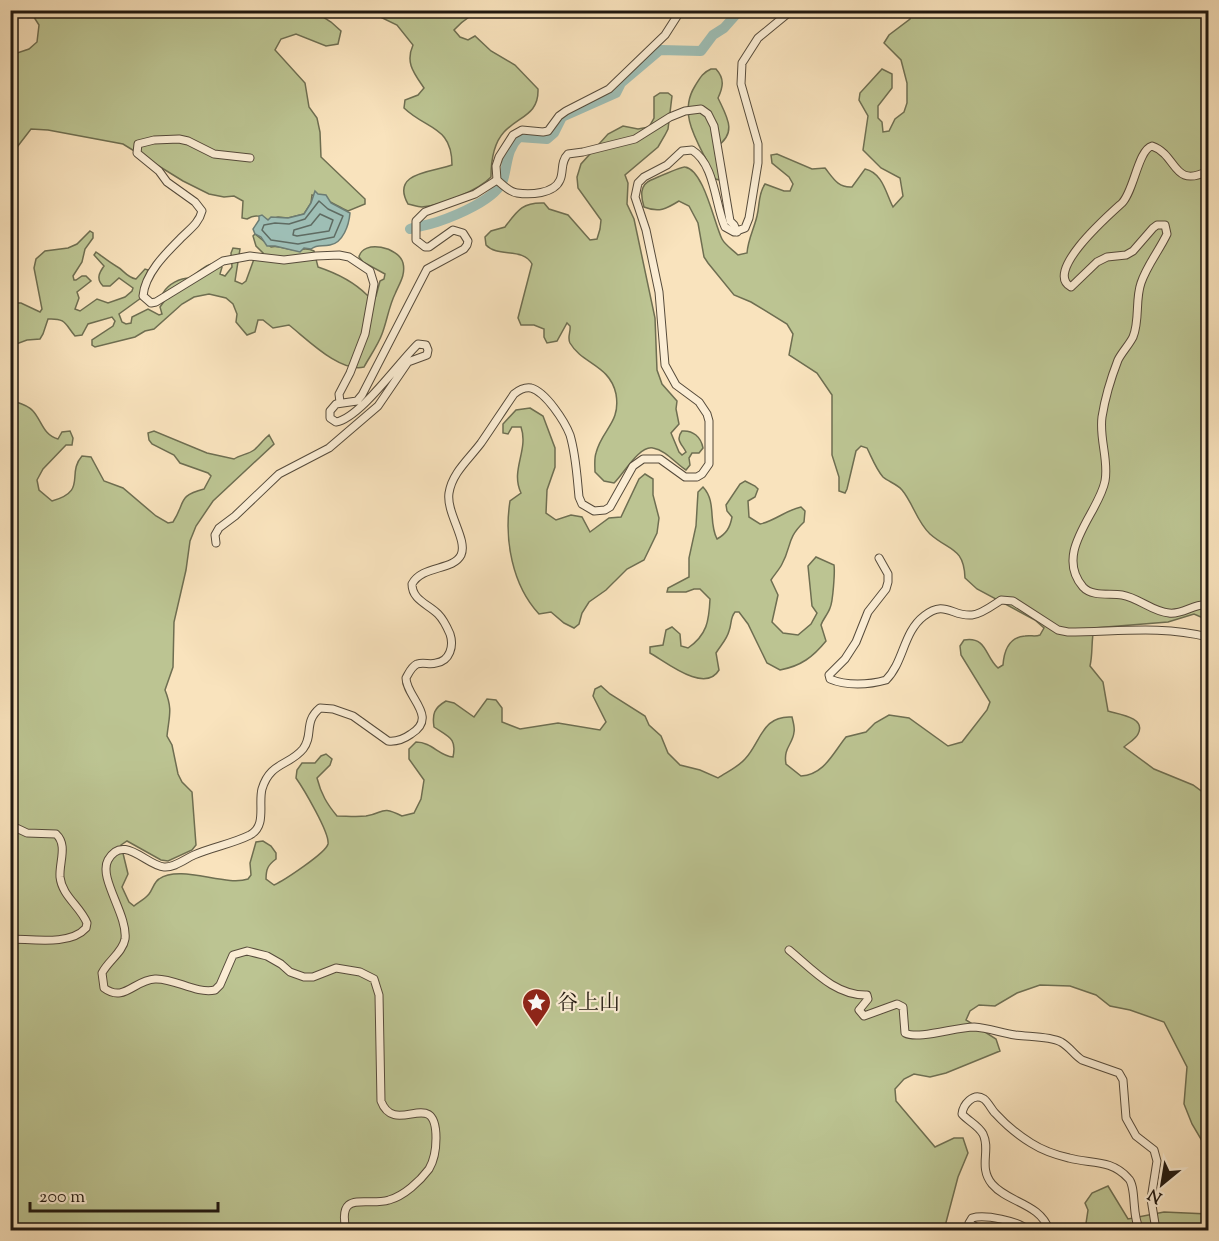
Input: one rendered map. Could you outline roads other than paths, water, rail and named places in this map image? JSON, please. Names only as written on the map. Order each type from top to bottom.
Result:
[{"type":"street","points":[[497,180],[496,166],[499,157],[513,135],[522,130],[543,132],[548,130],[566,111],[609,89],[664,35],[681,10]]},
{"type":"street","points":[[346,1230],[344,1214],[347,1206],[352,1202],[381,1201],[399,1196],[422,1177],[429,1168],[436,1150],[436,1126],[430,1114],[418,1112],[393,1115],[387,1112],[381,1101],[379,995],[374,979],[367,974],[342,968],[329,970],[313,977],[297,976],[274,959],[247,951],[233,955],[220,985],[215,990],[203,990],[154,979],[118,994],[112,994],[104,988],[102,973],[121,949],[125,933],[106,870],[108,859],[125,849],[159,866],[172,866],[212,847],[254,832],[260,823],[262,790],[265,782],[273,769],[302,750],[308,736],[310,720],[320,708],[333,708],[353,716],[388,741],[401,740],[417,730],[422,711],[408,689],[406,678],[414,665],[443,661],[451,650],[452,643],[439,615],[414,596],[412,584],[418,575],[455,561],[461,554],[462,543],[449,506],[450,486],[519,390],[529,388],[539,392],[564,424],[573,449],[579,497],[582,504],[594,512],[610,507],[633,466],[643,459],[660,459],[685,477],[697,477],[702,474],[708,464],[709,421],[699,402],[676,385],[665,365],[658,292],[646,230],[635,197],[638,183],[650,173],[668,165],[682,151],[692,150],[701,158],[712,181],[725,227],[737,232],[745,228],[748,224],[758,163],[758,144],[741,84],[742,63],[758,38],[792,10]]},
{"type":"street","points":[[497,180],[516,193],[547,192],[555,188],[559,182],[562,163],[568,154],[635,139],[670,117],[685,111],[701,109],[708,114],[714,126],[730,221],[737,232]]},
{"type":"street","points":[[250,158],[214,154],[179,139],[154,140],[138,144],[136,153],[159,171],[167,182],[195,202],[202,211],[198,222],[159,262],[147,281],[143,296],[151,303],[156,302],[223,261],[250,256],[284,260],[328,255],[349,257],[370,271],[374,284],[365,334],[353,367],[339,394],[340,402]]},
{"type":"street","points":[[1209,171],[1188,177],[1175,169],[1163,152],[1152,146],[1147,147],[1124,201],[1085,237],[1063,277],[1065,283],[1071,287],[1097,262],[1107,257],[1126,255],[1133,251],[1153,228],[1157,225],[1165,225],[1167,234],[1155,251],[1141,282],[1133,337],[1119,359],[1110,385],[1102,418],[1105,481],[1077,541],[1074,562],[1078,580],[1090,592],[1133,598],[1168,613],[1176,613],[1194,606],[1209,605]]},
{"type":"street","points":[[216,543],[215,535],[219,528],[279,474],[329,448],[378,406],[408,362],[427,355],[426,345],[418,344],[357,410],[343,420],[336,422],[330,418],[330,411],[340,402],[357,401],[362,395],[427,268],[464,249],[467,245],[468,241],[463,233],[453,230],[425,248],[416,240],[416,221],[425,212],[476,194],[497,180]]},
{"type":"street","points":[[879,558],[888,574],[886,589],[868,612],[856,642],[829,675],[833,681],[844,684],[886,680],[893,670],[907,637],[923,616],[943,608],[974,615],[1006,599],[1013,601],[1058,630],[1068,632],[1174,630],[1209,637]]},
{"type":"street","points":[[10,825],[27,833],[56,834],[60,838],[62,845],[60,877],[63,888],[87,923],[87,928],[82,933],[54,940],[10,939]]},
{"type":"street","points":[[789,950],[843,992],[867,995],[868,999],[859,1010],[864,1016],[897,1004],[903,1007],[903,1029],[911,1036],[946,1029],[972,1027],[1059,1041],[1082,1060],[1119,1073],[1125,1089],[1126,1118],[1136,1136],[1154,1150],[1157,1161],[1151,1199],[1156,1230]]},
{"type":"street","points":[[1049,1230],[1045,1221],[1035,1211],[999,1191],[991,1183],[984,1164],[983,1134],[962,1114],[962,1110],[971,1099],[976,1097],[985,1100],[1001,1120],[1029,1142],[1070,1159],[1107,1163],[1116,1168],[1130,1179],[1135,1217],[1140,1230]]},
{"type":"street","points":[[1209,1193],[1209,1200]]},
{"type":"street","points":[[981,1230],[969,1223],[972,1218],[978,1216],[1009,1221],[1028,1230]]},
{"type":"street","points":[[1190,1230],[1209,1229]]},
{"type":"water","points":[[315,191],[326,195],[331,203],[350,213],[347,228],[335,244],[311,249],[304,248],[300,252],[267,246],[261,237],[255,234],[253,229],[259,216],[262,215],[268,220],[271,217],[288,218],[304,214]]},
{"type":"waterway","points":[[410,229],[445,219],[484,200],[493,194],[503,180],[510,152],[519,137],[547,139],[554,133],[562,117],[616,93],[621,83],[660,50],[701,51],[713,35],[724,28],[740,10]]},
{"type":"place","name":"谷上山","points":[[536,1028]]}]
